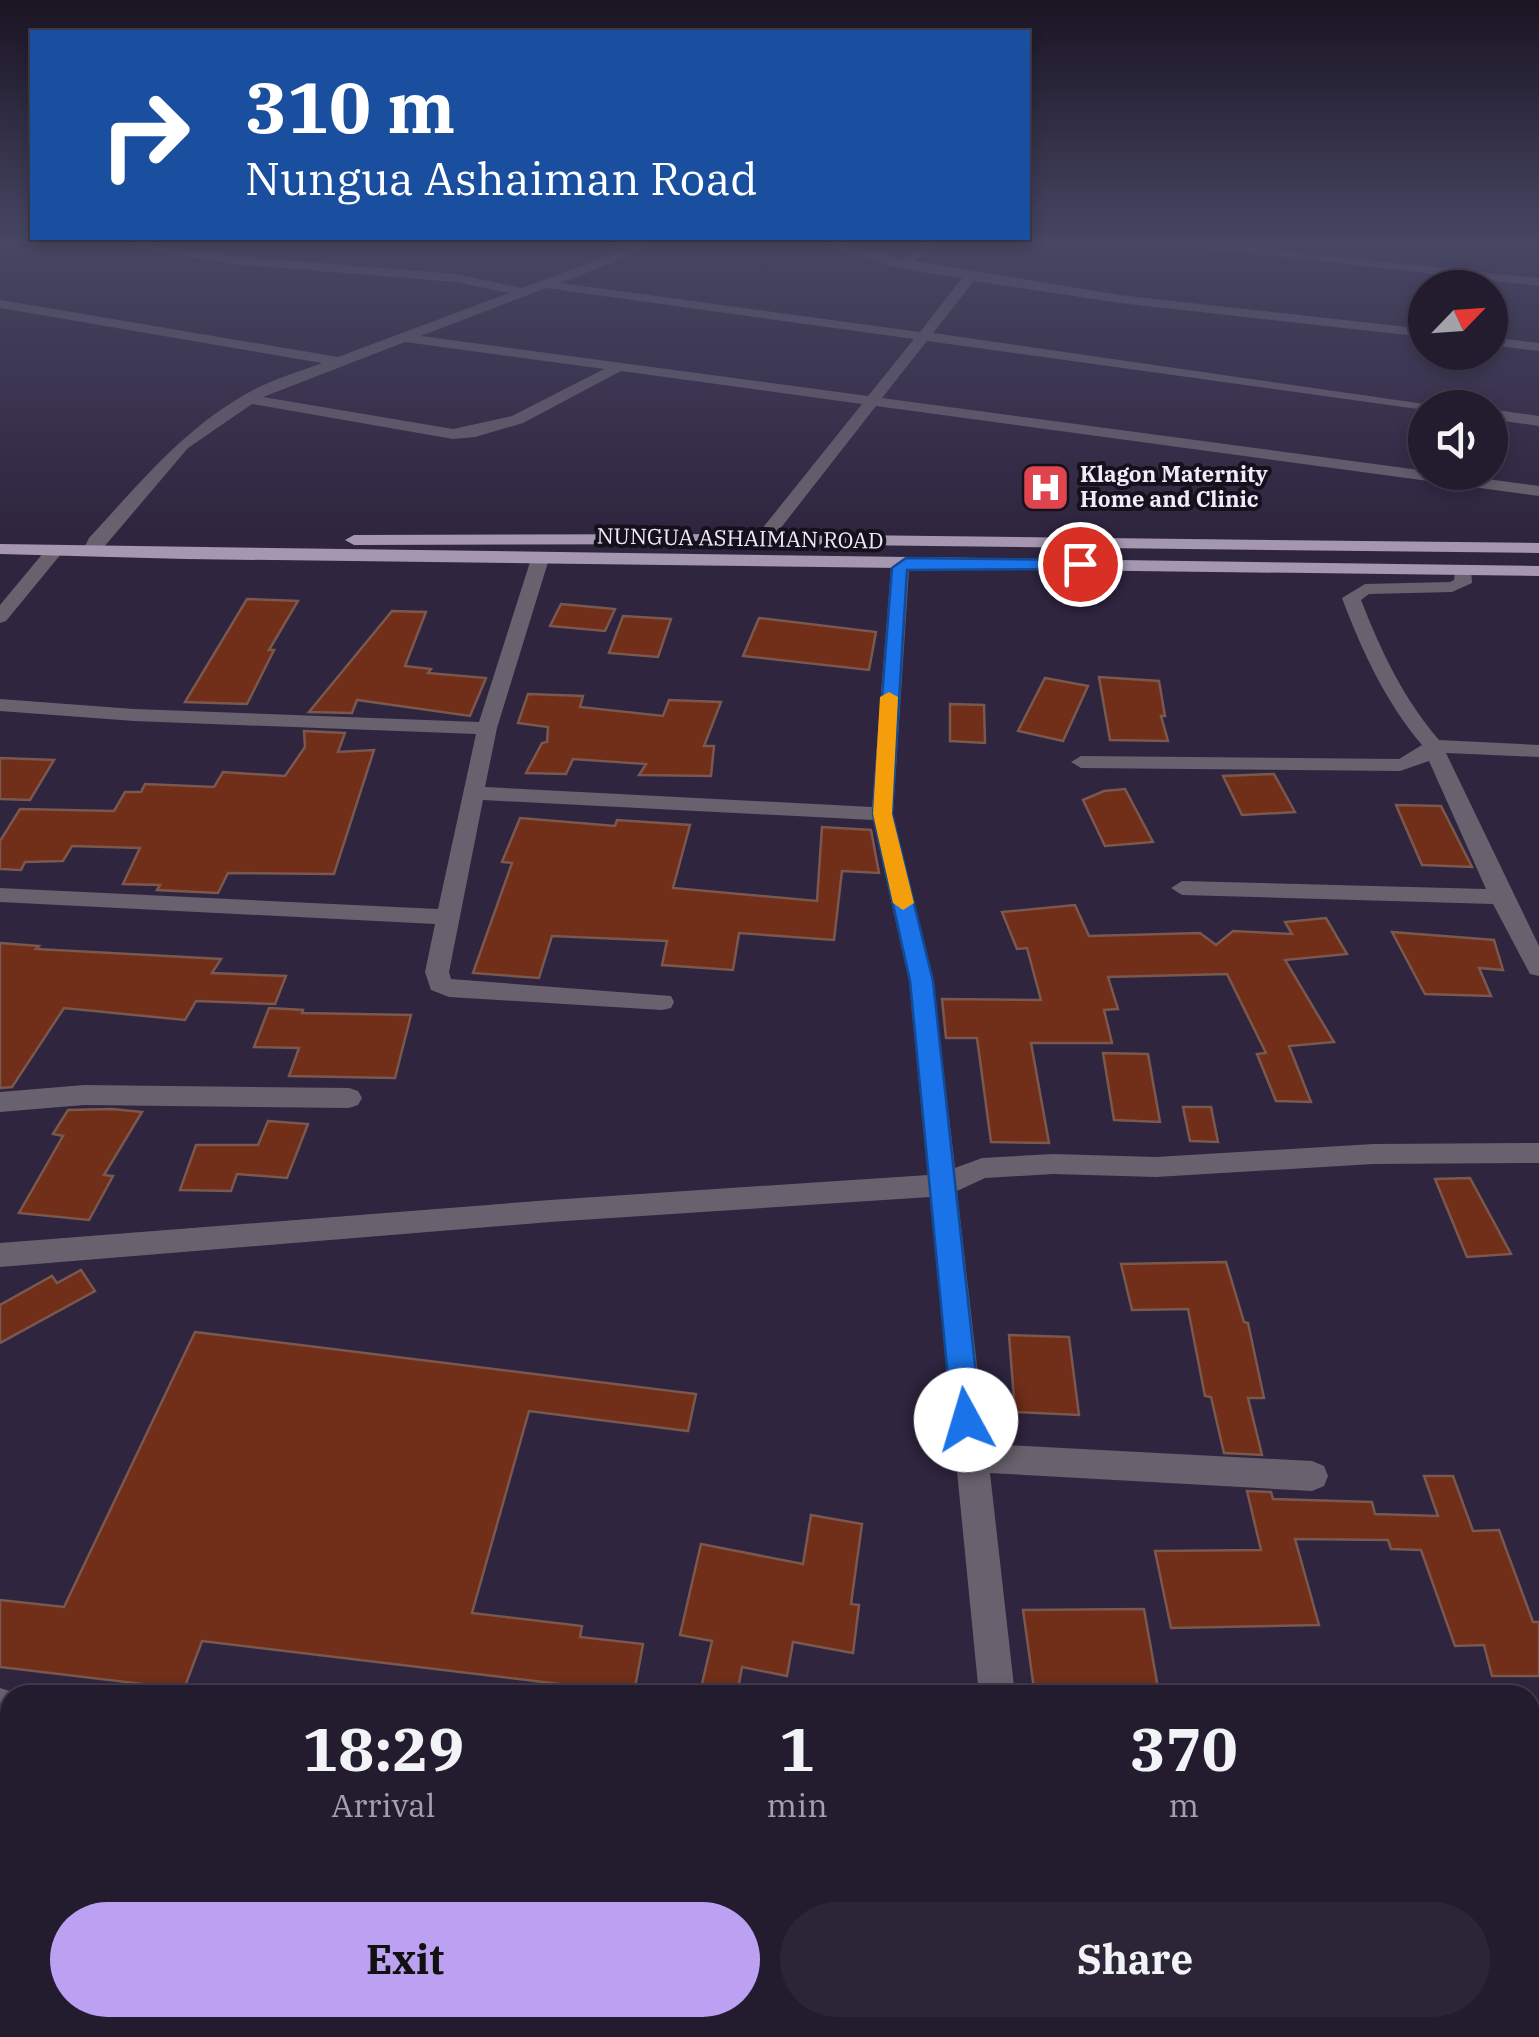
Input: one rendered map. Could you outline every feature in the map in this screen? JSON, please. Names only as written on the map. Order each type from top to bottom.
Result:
[{"type":"main road","name":"NUNGUA ASHAIMAN ROAD","points":[[0,548],[763,539],[1539,548]]},
{"type":"main road","name":"NUNGUA ASHAIMAN ROAD","points":[[0,540],[540,559],[1539,571]]},
{"type":"street","points":[[194,337],[335,361]]},
{"type":"street","points":[[763,539],[922,337]]},
{"type":"street","points":[[939,337],[1408,403]]},
{"type":"street","points":[[94,546],[183,445],[216,418],[335,361],[400,338],[1539,491]]},
{"type":"street","points":[[1508,343],[1539,347]]},
{"type":"street","points":[[250,399],[453,434],[474,434],[507,423],[618,367]]},
{"type":"street","points":[[1508,417],[1539,421]]},
{"type":"street","points":[[0,617],[55,550]]},
{"type":"street","points":[[540,559],[487,728],[437,972],[440,984],[458,991],[662,1002]]},
{"type":"street","points":[[906,562],[900,568],[882,814],[922,981],[995,1685]]},
{"type":"street","points":[[1462,570],[1462,583],[1452,587],[1365,589],[1352,598],[1370,648],[1406,715],[1433,746],[1501,896],[1539,968]]},
{"type":"street","points":[[0,705],[134,716],[487,728]]},
{"type":"street","points":[[1081,762],[1400,765],[1418,760],[1433,746],[1539,751]]},
{"type":"street","points":[[473,793],[882,814]]},
{"type":"street","points":[[1182,888],[1501,896]]},
{"type":"street","points":[[0,895],[449,918]]},
{"type":"street","points":[[0,1102],[84,1095],[348,1098]]},
{"type":"street","points":[[0,1255],[550,1211],[942,1185],[982,1168],[1053,1164],[1156,1167],[1372,1154],[1539,1152]]},
{"type":"street","points":[[971,1458],[1312,1476]]},
{"type":"building","points":[[247,599],[298,601],[269,650],[274,650],[247,704],[185,702]]},
{"type":"building","points":[[561,604],[615,609],[605,631],[550,626]]},
{"type":"building","points":[[392,611],[426,612],[405,666],[431,669],[428,673],[486,678],[470,716],[357,700],[352,713],[309,712]]},
{"type":"building","points":[[623,616],[671,619],[658,657],[609,653]]},
{"type":"building","points":[[759,618],[876,632],[869,670],[743,656]]},
{"type":"building","points":[[1099,677],[1159,681],[1165,716],[1161,716],[1168,741],[1110,740]]},
{"type":"building","points":[[1045,678],[1088,686],[1063,741],[1018,731]]},
{"type":"building","points":[[528,694],[583,696],[580,707],[663,716],[669,700],[721,702],[704,746],[714,746],[711,776],[639,775],[646,764],[573,759],[566,774],[526,773],[542,743],[547,742],[548,727],[518,723]]},
{"type":"building","points":[[950,704],[984,705],[985,743],[950,741]]},
{"type":"building","points":[[304,731],[345,733],[338,752],[374,750],[334,874],[228,873],[218,893],[157,890],[160,885],[123,884],[140,848],[72,846],[63,861],[25,862],[21,870],[0,869],[0,841],[20,809],[114,811],[125,792],[141,792],[145,784],[214,787],[223,772],[285,776],[305,747]]},
{"type":"building","points":[[0,758],[54,760],[30,800],[0,799]]},
{"type":"building","points":[[1274,774],[1295,812],[1242,815],[1223,776]]},
{"type":"building","points":[[1125,789],[1153,842],[1105,846],[1083,800],[1104,791]]},
{"type":"building","points":[[1396,805],[1441,806],[1472,867],[1422,865]]},
{"type":"building","points":[[520,818],[615,826],[617,820],[690,825],[673,888],[817,901],[822,827],[871,830],[879,873],[842,871],[834,940],[739,933],[733,970],[662,965],[667,941],[552,936],[539,978],[473,973],[512,863],[502,862]]},
{"type":"building","points":[[1075,905],[1089,936],[1200,933],[1216,945],[1233,931],[1292,934],[1285,922],[1326,918],[1347,954],[1285,960],[1334,1042],[1289,1046],[1311,1102],[1276,1101],[1257,1054],[1266,1053],[1227,974],[1108,977],[1118,1009],[1104,1010],[1112,1043],[1031,1043],[1049,1143],[991,1142],[977,1038],[946,1038],[942,999],[1041,1000],[1027,948],[1017,949],[1002,912]]},
{"type":"building","points":[[1392,932],[1494,940],[1503,970],[1479,968],[1491,996],[1425,994]]},
{"type":"building","points":[[0,943],[39,946],[36,949],[221,959],[212,973],[286,976],[275,1004],[196,1001],[185,1020],[64,1008],[12,1087],[0,1088]]},
{"type":"building","points":[[269,1008],[303,1010],[302,1013],[411,1015],[395,1078],[289,1076],[299,1048],[254,1047]]},
{"type":"building","points":[[1103,1053],[1148,1054],[1160,1122],[1114,1120]]},
{"type":"building","points":[[1183,1107],[1211,1107],[1218,1142],[1190,1141]]},
{"type":"building","points":[[68,1110],[142,1112],[104,1175],[113,1176],[89,1220],[19,1213],[63,1136],[53,1134]]},
{"type":"building","points":[[268,1121],[308,1124],[287,1178],[237,1174],[231,1191],[180,1190],[196,1145],[258,1145]]},
{"type":"building","points":[[1470,1178],[1511,1254],[1467,1257],[1435,1179]]},
{"type":"building","points":[[1226,1262],[1244,1322],[1248,1323],[1264,1398],[1248,1398],[1262,1455],[1224,1453],[1211,1397],[1205,1396],[1188,1309],[1132,1310],[1121,1264]]},
{"type":"building","points":[[81,1270],[95,1291],[0,1343],[0,1305],[52,1276],[57,1283]]},
{"type":"building","points":[[195,1332],[696,1394],[688,1431],[529,1411],[472,1613],[582,1626],[580,1637],[643,1644],[635,1685],[568,1685],[202,1641],[186,1685],[151,1685],[0,1667],[0,1600],[64,1607]]},
{"type":"building","points":[[1009,1335],[1069,1337],[1079,1415],[1015,1412]]},
{"type":"building","points":[[1424,1476],[1453,1476],[1473,1531],[1499,1530],[1533,1622],[1539,1622],[1539,1676],[1492,1676],[1484,1645],[1455,1646],[1421,1550],[1391,1549],[1388,1540],[1295,1539],[1319,1625],[1171,1628],[1155,1551],[1261,1550],[1247,1491],[1271,1492],[1273,1499],[1372,1502],[1375,1514],[1438,1516]]},
{"type":"building","points":[[811,1515],[862,1524],[851,1604],[859,1605],[853,1653],[793,1642],[787,1676],[742,1667],[739,1685],[702,1685],[712,1641],[680,1635],[701,1544],[803,1564]]},
{"type":"building","points":[[1144,1609],[1157,1685],[1033,1685],[1023,1610]]},
{"type":"slow traffic","points":[[889,697],[882,814],[903,903]]},
{"type":"place","name":"Klagon Maternity Home and Clinic","points":[[1045,487]]},
{"type":"route","points":[[966,1420],[922,981],[882,814],[900,568],[906,562],[1080,564]]}]
